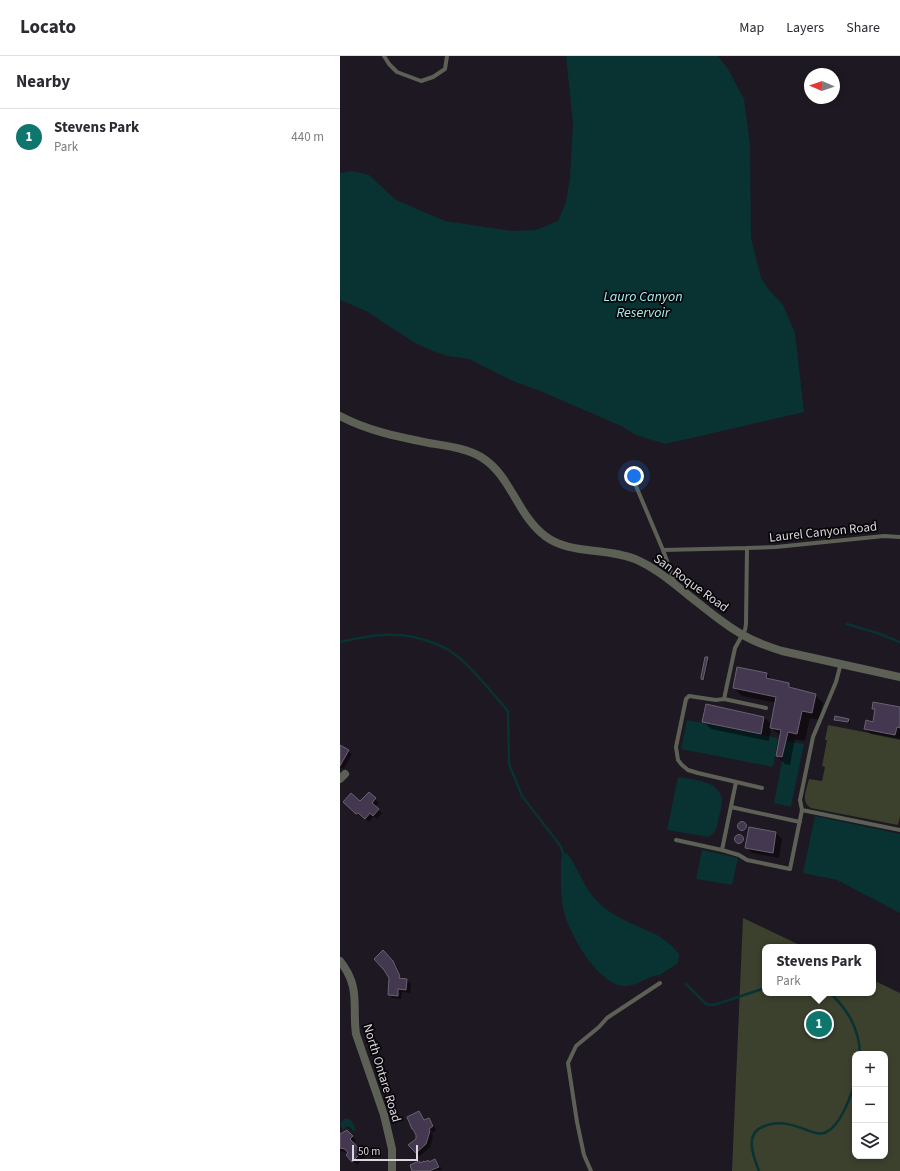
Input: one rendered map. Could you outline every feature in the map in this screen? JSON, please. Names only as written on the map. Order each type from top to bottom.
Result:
[{"type":"street","name":"San Roque Road","points":[[340,416],[369,429],[462,449],[480,456],[490,462],[498,471],[529,521],[536,529],[552,541],[571,547],[620,554],[634,559],[652,568],[675,583],[691,597],[742,635],[765,646],[900,677]]},
{"type":"street","name":"North Ontare Road","points":[[340,961],[347,971],[355,991],[356,1001],[354,1022],[356,1034],[384,1115],[392,1149],[392,1171]]},
{"type":"lane","points":[[384,56],[397,72],[421,81],[439,74],[445,68],[447,56]]},
{"type":"lane","points":[[633,479],[663,550],[675,583]]},
{"type":"lane","name":"Laurel Canyon Road","points":[[663,550],[776,547],[884,536],[900,537]]},
{"type":"lane","points":[[724,700],[735,648],[746,624],[747,548]]},
{"type":"lane","points":[[676,840],[722,850],[739,855],[747,860],[790,869],[802,810],[800,800],[813,737],[836,682],[841,664]]},
{"type":"lane","points":[[762,788],[688,770],[682,765],[676,754],[676,747],[687,697],[689,696],[724,700],[766,708]]},
{"type":"lane","points":[[722,850],[736,782]]},
{"type":"lane","points":[[731,807],[800,822]]},
{"type":"lane","points":[[802,810],[900,830]]},
{"type":"lane","points":[[591,1171],[585,1160],[577,1122],[568,1062],[576,1046],[599,1027],[607,1018],[660,983]]},
{"type":"shaded area","points":[[828,725],[900,739],[900,816],[898,825],[811,808],[808,805],[805,795],[809,779],[822,781],[825,767],[822,766]]},
{"type":"shaded area","points":[[743,918],[798,944],[762,944],[762,996],[876,996],[876,981],[900,993],[900,1171],[732,1171]]},
{"type":"water","name":"Lauro Canyon Reservoir","points":[[566,56],[718,56],[728,69],[744,99],[750,144],[751,238],[761,278],[770,291],[783,305],[795,333],[804,412],[665,444],[636,435],[621,426],[538,390],[515,382],[469,359],[448,356],[433,351],[415,343],[366,311],[340,300],[340,173],[351,171],[369,175],[396,200],[445,221],[512,231],[536,230],[558,221],[566,202],[570,178],[573,124]]},
{"type":"water","points":[[687,720],[778,738],[773,767],[681,749]]},
{"type":"water","points":[[786,741],[804,744],[791,807],[774,803]]},
{"type":"water","points":[[678,777],[705,782],[716,788],[720,793],[722,803],[717,827],[709,837],[667,830]]},
{"type":"water","points":[[815,816],[900,834],[900,913],[837,880],[803,873]]},
{"type":"water","points":[[702,850],[738,858],[732,885],[696,879]]},
{"type":"water","points":[[567,853],[589,891],[603,907],[620,918],[659,936],[672,946],[679,954],[678,963],[660,975],[651,977],[630,986],[623,986],[613,983],[594,967],[578,945],[564,912],[561,893],[561,861],[562,856]]},
{"type":"water","points":[[346,1118],[352,1121],[356,1130],[353,1131],[350,1127],[345,1126],[344,1130],[342,1128],[341,1122]]},
{"type":"building","points":[[705,657],[708,657],[703,680],[701,677]]},
{"type":"building","points":[[737,667],[767,673],[766,678],[789,683],[789,687],[816,694],[812,713],[802,711],[797,734],[788,732],[782,757],[776,756],[781,730],[770,728],[776,697],[733,688]]},
{"type":"building","points":[[873,702],[900,707],[900,728],[897,727],[895,735],[864,729],[866,720],[873,722],[875,709],[872,709]]},
{"type":"building","points":[[706,704],[764,717],[761,734],[702,722]]},
{"type":"building","points":[[835,716],[849,719],[848,722],[834,720]]},
{"type":"building","points":[[340,745],[349,750],[340,766]]},
{"type":"building","points":[[369,792],[376,798],[372,803],[379,809],[373,816],[370,813],[365,819],[358,813],[356,814],[343,802],[351,793],[360,801]]},
{"type":"building","points":[[740,822],[744,822],[746,826],[744,830],[740,830],[738,828],[738,824]]},
{"type":"building","points":[[749,827],[776,832],[773,853],[745,848]]},
{"type":"building","points":[[737,835],[741,835],[743,839],[741,843],[737,843],[735,841],[735,837]]},
{"type":"building","points":[[383,950],[393,961],[400,976],[399,978],[407,979],[406,990],[398,989],[398,996],[388,995],[389,978],[374,959]]},
{"type":"building","points":[[419,1111],[424,1120],[429,1118],[433,1126],[429,1129],[430,1131],[426,1144],[416,1153],[408,1145],[416,1139],[416,1135],[407,1117]]},
{"type":"building","points":[[347,1130],[353,1136],[350,1139],[362,1152],[352,1162],[346,1155],[348,1153],[345,1149],[340,1148],[340,1134]]},
{"type":"building","points":[[435,1159],[439,1167],[429,1171],[412,1171],[410,1165],[419,1161],[420,1163],[428,1160],[429,1162]]},
{"type":"waterway","points":[[847,624],[900,642]]},
{"type":"waterway","points":[[340,642],[377,635],[400,635],[412,637],[445,648],[465,663],[508,711],[509,764],[522,796],[561,847],[564,856]]},
{"type":"waterway","points":[[686,984],[706,1004],[714,1005],[762,989]]},
{"type":"waterway","points":[[833,996],[847,1013],[855,1028],[860,1051]]},
{"type":"waterway","points":[[759,1171],[752,1147],[753,1135],[756,1131],[762,1127],[779,1123],[795,1126],[815,1133],[824,1133],[830,1130],[840,1117],[849,1101],[853,1087]]},
{"type":"place","name":"Stevens Park","points":[[819,1024]]}]
